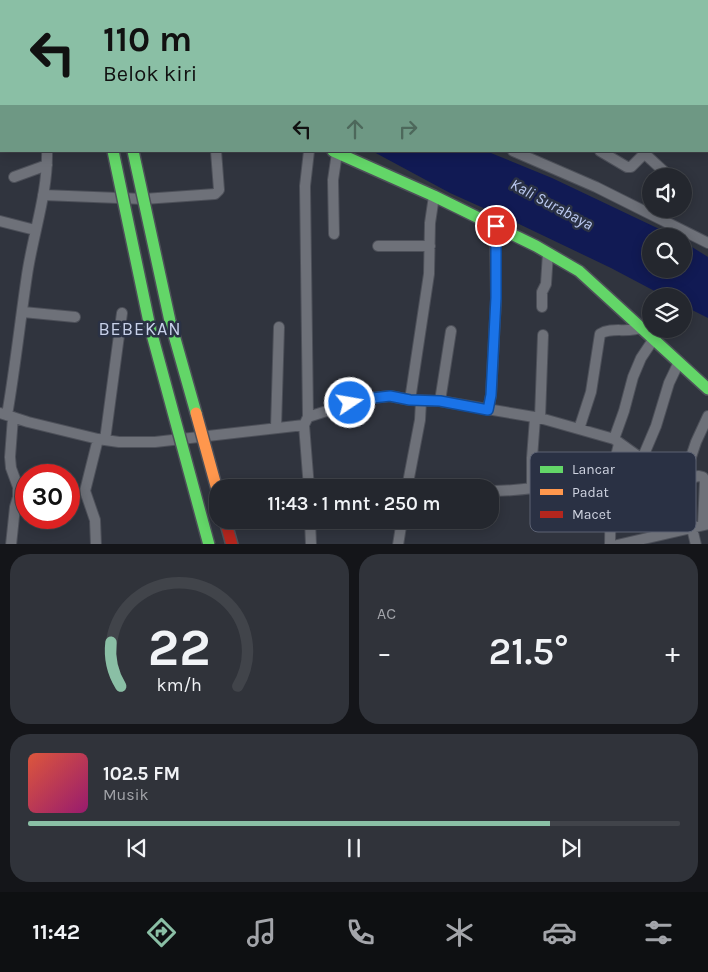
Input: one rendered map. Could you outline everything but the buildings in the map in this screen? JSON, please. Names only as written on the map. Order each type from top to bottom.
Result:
[{"type":"main road","points":[[113,152],[150,327],[209,544]]},
{"type":"main road","points":[[133,152],[170,321],[214,479]]},
{"type":"main road","points":[[335,152],[434,196],[548,253],[579,271],[642,327]]},
{"type":"main road","points":[[653,340],[708,389]]},
{"type":"main road","points":[[228,529],[232,544]]},
{"type":"street","points":[[11,544],[18,487],[11,468],[7,415],[16,364],[27,276],[43,195],[47,165],[46,152]]},
{"type":"street","points":[[43,195],[144,199],[215,194],[219,190],[216,152]]},
{"type":"street","points":[[308,479],[305,186],[309,152]]},
{"type":"street","points":[[334,234],[333,180],[335,152]]},
{"type":"street","points":[[515,152],[596,187],[708,243]]},
{"type":"street","points":[[602,152],[627,167],[631,167],[645,154],[660,168]]},
{"type":"street","points":[[14,177],[47,165]]},
{"type":"street","points":[[410,400],[429,274],[434,196]]},
{"type":"street","points":[[0,221],[35,230]]},
{"type":"street","points":[[488,410],[491,395],[496,298],[496,226]]},
{"type":"street","points":[[378,246],[430,246]]},
{"type":"street","points":[[542,307],[542,292],[546,284],[548,253]]},
{"type":"street","points":[[23,312],[75,317]]},
{"type":"street","points":[[96,544],[94,520],[86,491],[101,439],[122,313]]},
{"type":"street","points":[[276,428],[279,327]]},
{"type":"street","points":[[579,429],[591,392],[600,334],[606,331],[633,330],[642,327]]},
{"type":"street","points":[[440,401],[451,331]]},
{"type":"street","points":[[533,452],[538,418],[543,335]]},
{"type":"street","points":[[614,452],[633,377],[641,358],[653,340]]},
{"type":"street","points":[[645,452],[656,426],[669,383],[679,362]]},
{"type":"street","points":[[7,415],[101,439],[155,442],[276,428],[306,421],[364,399],[390,396],[410,400],[440,401],[538,418],[616,441],[633,452]]},
{"type":"street","points":[[409,479],[420,420],[421,401]]},
{"type":"street","points":[[693,452],[708,416]]},
{"type":"street","points":[[696,476],[703,477],[705,481],[706,524]]},
{"type":"street","points":[[499,490],[530,488]]},
{"type":"street","points":[[310,529],[311,544]]},
{"type":"street","points":[[398,544],[400,529]]},
{"type":"street","points":[[617,544],[661,540],[682,532]]},
{"type":"water","name":"Kali Surabaya","points":[[374,152],[488,152],[552,178],[657,228],[642,228],[642,278],[692,278],[692,247],[708,257],[708,318],[692,310],[692,288],[649,288],[519,224],[450,193]]},
{"type":"traffic: fast","points":[[113,152],[150,327],[209,544]]},
{"type":"traffic: fast","points":[[133,152],[170,321],[196,413]]},
{"type":"traffic: fast","points":[[335,152],[434,196],[536,246],[579,271],[708,389]]},
{"type":"traffic: jam","points":[[228,529],[232,544]]},
{"type":"traffic: slow","points":[[196,413],[214,479]]},
{"type":"district","name":"BEBEKAN","points":[[140,329]]},
{"type":"route","points":[[350,403],[364,399],[390,396],[410,400],[440,401],[488,410],[491,395],[496,298],[496,226]]}]
